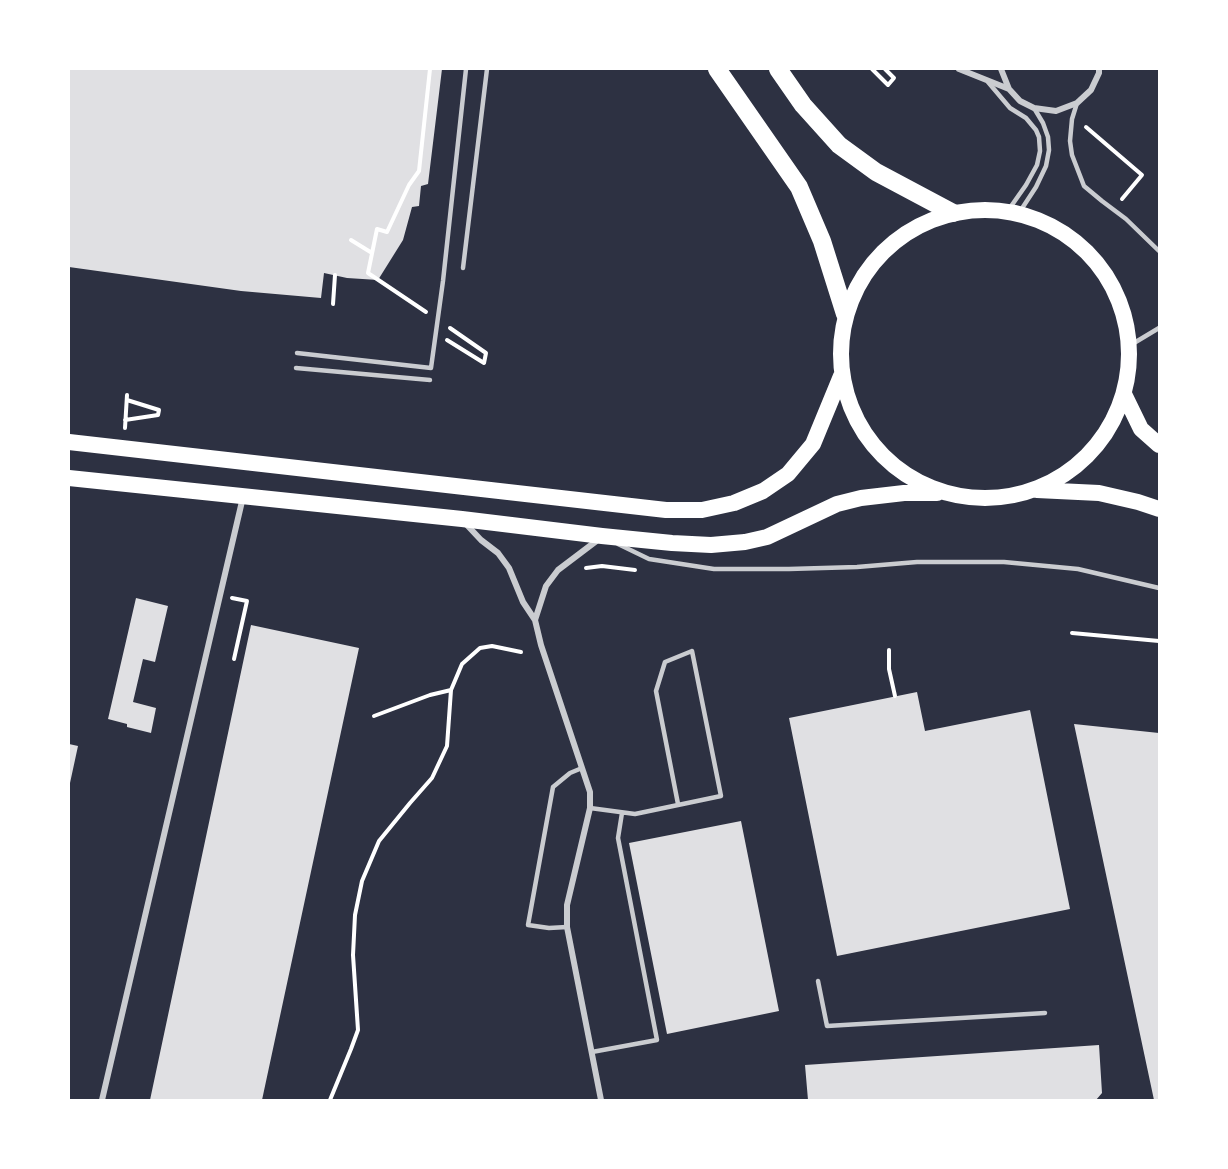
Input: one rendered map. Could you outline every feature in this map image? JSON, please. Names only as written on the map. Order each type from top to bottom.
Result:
[{"type":"highway","points":[[717,69],[798,187],[822,242],[845,314]]},
{"type":"highway","points":[[778,69],[803,105],[838,145],[876,172],[953,213]]},
{"type":"highway","points":[[944,493],[907,476],[875,449],[853,415],[841,376],[840,345],[845,314],[861,279],[885,249],[917,226],[953,213],[986,210],[1013,213],[1053,226],[1083,248],[1107,276],[1123,309],[1129,346],[1129,370],[1124,394],[1111,426],[1090,453],[1064,475],[1033,490]]},
{"type":"highway","points":[[69,442],[654,509],[702,510],[734,503],[763,491],[788,474],[813,444],[841,376]]},
{"type":"highway","points":[[1124,394],[1141,429],[1159,445]]},
{"type":"highway","points":[[69,478],[602,536],[711,545],[745,542],[766,537],[837,504],[861,498],[904,493],[944,493],[989,499],[1033,490],[1099,493],[1159,509]]},
{"type":"street","points":[[959,69],[1009,89]]},
{"type":"street","points":[[1001,69],[1009,89],[1020,101],[1034,108],[1056,111],[1077,103],[1091,90],[1101,70]]},
{"type":"street","points":[[102,1100],[243,496]]},
{"type":"street","points":[[462,519],[481,540],[498,553],[508,568],[523,602],[535,620],[541,645],[590,792],[590,808],[567,905],[567,927],[601,1100]]},
{"type":"street","points":[[535,620],[546,586],[558,570],[602,536]]},
{"type":"lane","points":[[297,353],[431,368],[466,69]]},
{"type":"lane","points":[[464,268],[488,69]]},
{"type":"lane","points":[[987,80],[1010,108],[1026,118],[1039,137],[1040,151],[1037,165],[1013,213]]},
{"type":"lane","points":[[1077,103],[1072,119],[1070,141],[1072,155],[1084,186],[1125,219],[1159,251]]},
{"type":"lane","points":[[1013,213],[1036,188],[1046,166],[1049,150],[1048,137],[1034,108]]},
{"type":"lane","points":[[1129,346],[1159,328]]},
{"type":"lane","points":[[296,368],[430,380]]},
{"type":"lane","points":[[602,536],[649,559],[714,569],[856,567],[917,562],[1004,562],[1078,569],[1159,588]]},
{"type":"lane","points":[[590,808],[635,814],[721,796],[692,651],[665,662],[656,691],[678,804]]},
{"type":"lane","points":[[567,927],[549,928],[528,925],[553,787],[570,772],[582,768]]},
{"type":"lane","points":[[592,1052],[657,1040],[618,838],[622,813]]},
{"type":"lane","points":[[818,981],[827,1026],[1045,1013]]},
{"type":"path","points":[[378,280],[368,273],[377,229],[387,232],[409,185],[419,171],[430,69]]},
{"type":"path","points":[[872,69],[888,85],[894,78],[885,69]]},
{"type":"path","points":[[1086,127],[1142,175],[1121,200]]},
{"type":"path","points":[[351,240],[372,253]]},
{"type":"path","points":[[333,304],[335,275]]},
{"type":"path","points":[[436,333],[484,363],[486,353]]},
{"type":"path","points":[[125,420],[158,415],[159,410],[127,398],[125,420],[125,428]]},
{"type":"path","points":[[579,571],[602,566],[636,570]]},
{"type":"path","points":[[220,596],[247,601],[234,659]]},
{"type":"path","points":[[1072,633],[1159,641]]},
{"type":"path","points":[[330,1100],[358,1030],[352,956],[355,915],[362,881],[379,841],[432,778],[447,746],[452,690],[462,664],[480,648],[492,646],[520,651]]},
{"type":"path","points":[[889,650],[889,669],[895,696]]},
{"type":"path","points":[[374,716],[430,695],[452,690]]},
{"type":"building","points":[[69,69],[442,69],[428,184],[421,186],[419,206],[412,207],[403,240],[378,280],[347,278],[324,273],[321,298],[241,291],[69,267]]},
{"type":"building","points":[[136,598],[168,606],[155,662],[143,659],[133,702],[156,708],[151,733],[108,719]]},
{"type":"building","points":[[251,625],[359,648],[262,1100],[150,1100]]},
{"type":"building","points":[[917,692],[925,731],[1030,710],[1070,909],[837,956],[789,718]]},
{"type":"building","points":[[1074,724],[1159,733],[1159,1100],[1154,1100]]},
{"type":"building","points":[[69,744],[78,746],[70,783],[69,783]]},
{"type":"building","points":[[741,821],[779,1011],[667,1034],[629,843]]},
{"type":"building","points":[[1099,1045],[1102,1093],[1096,1100],[808,1100],[805,1065]]}]
